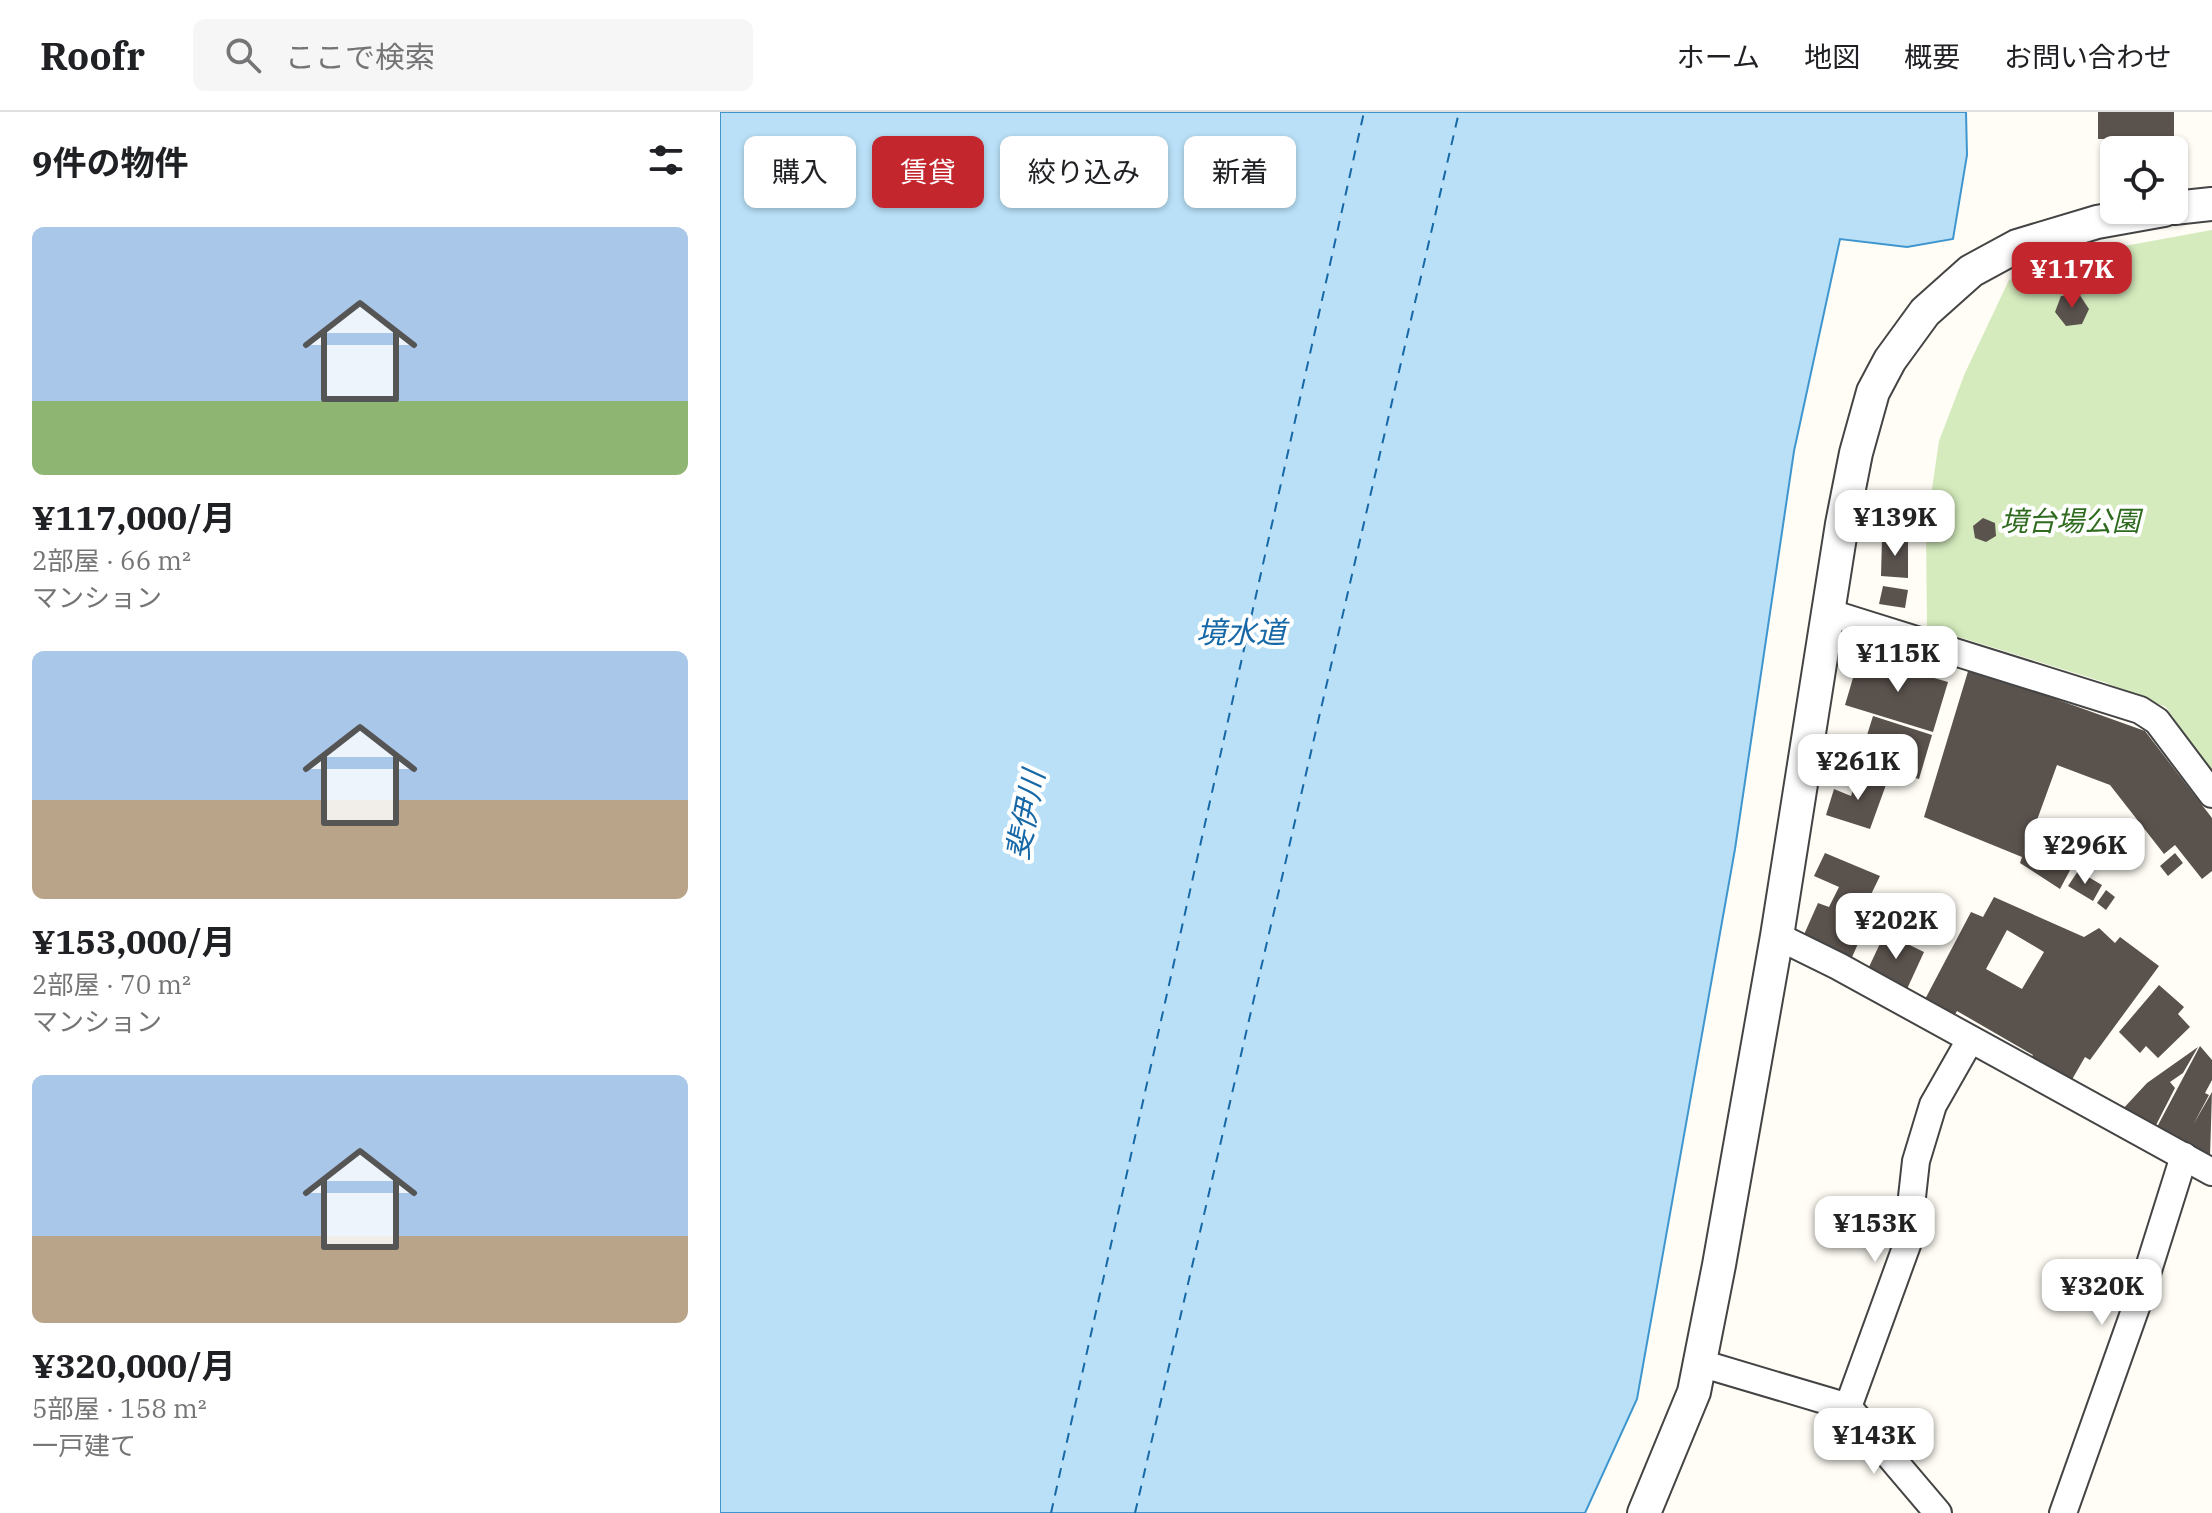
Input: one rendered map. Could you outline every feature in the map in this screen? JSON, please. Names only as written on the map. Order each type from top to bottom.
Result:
[{"type":"street","points":[[2188,207],[2212,204]]},
{"type":"street","points":[[1644,1513],[1694,1392],[1700,1363],[1777,936],[1848,496],[1873,392],[1890,360],[1925,312],[1971,271],[2017,246],[2100,221]]},
{"type":"street","points":[[1830,613],[2140,710],[2157,721],[2212,794]]},
{"type":"street","points":[[1777,936],[1838,966],[2212,1172]]},
{"type":"street","points":[[1848,1407],[1907,1249],[1912,1231],[1916,1161],[1933,1105],[1970,1040]]},
{"type":"street","points":[[2063,1513],[2140,1296],[2184,1156]]},
{"type":"street","points":[[1700,1363],[1848,1407],[1938,1513]]},
{"type":"green space","name":"境台場公園","points":[[2212,230],[2212,773],[2166,707],[2104,682],[1927,627],[1926,530],[1939,441],[1965,373],[2009,280],[2064,257]]},
{"type":"water","name":"境水道","points":[[720,112],[1966,112],[1967,155],[1953,239],[1907,247],[1840,239],[1794,451],[1735,849],[1637,1399],[1585,1513],[720,1513]]},
{"type":"building","points":[[2098,112],[2174,112],[2174,136],[2100,136],[2098,139]]},
{"type":"building","points":[[2079,294],[2089,309],[2082,324],[2066,326],[2055,312],[2061,296]]},
{"type":"building","points":[[1983,518],[1995,523],[1996,536],[1986,542],[1975,538],[1973,526]]},
{"type":"building","points":[[1882,538],[1908,538],[1908,578],[1881,576]]},
{"type":"building","points":[[1883,586],[1908,590],[1905,608],[1879,604]]},
{"type":"building","points":[[1858,661],[1894,672],[1897,661],[1918,668],[1917,673],[1948,682],[1933,732],[1845,705]]},
{"type":"building","points":[[1969,668],[2145,731],[2212,818],[2212,871],[2202,879],[2175,845],[2164,854],[2110,785],[2057,765],[2033,831],[2076,859],[2060,889],[2020,863],[2022,857],[1924,817]]},
{"type":"building","points":[[1873,716],[1932,735],[1919,779],[1859,761]]},
{"type":"building","points":[[1858,773],[1887,782],[1870,829],[1826,815],[1834,789],[1851,796]]},
{"type":"building","points":[[1825,853],[1880,876],[1860,917],[1868,921],[1849,964],[1802,939],[1818,903],[1829,907],[1839,887],[1814,876]]},
{"type":"building","points":[[2175,853],[2183,863],[2168,876],[2160,866]]},
{"type":"building","points":[[2078,871],[2102,885],[2093,901],[2068,886]]},
{"type":"building","points":[[2106,890],[2115,897],[2106,910],[2097,903]]},
{"type":"building","points":[[1994,897],[2084,937],[2099,928],[2115,943],[2120,937],[2159,966],[2090,1060],[2085,1057],[2070,1083],[2029,1060],[2033,1055],[1957,1011],[1951,1021],[1922,1005],[1971,912],[1983,917]],"holes":[[[2007,930],[2044,952],[2022,989],[1986,969]]]},
{"type":"building","points":[[1885,933],[1924,952],[1907,989],[1868,969]]},
{"type":"building","points":[[2159,985],[2184,1007],[2178,1014],[2190,1027],[2158,1058],[2146,1046],[2140,1053],[2119,1032]]},
{"type":"building","points":[[2200,1046],[2212,1060],[2212,1080],[2205,1093],[2209,1095],[2193,1125],[2212,1092],[2210,1156],[2157,1127]]},
{"type":"building","points":[[2198,1047],[2183,1073],[2170,1082],[2175,1088],[2154,1129],[2121,1111],[2147,1083]]},
{"type":"ferry route","points":[[1051,1513],[1364,112]]},
{"type":"ferry route","points":[[1135,1513],[1459,112]]},
{"type":"water label","name":"斐伊川","points":[[1026,815]]}]
